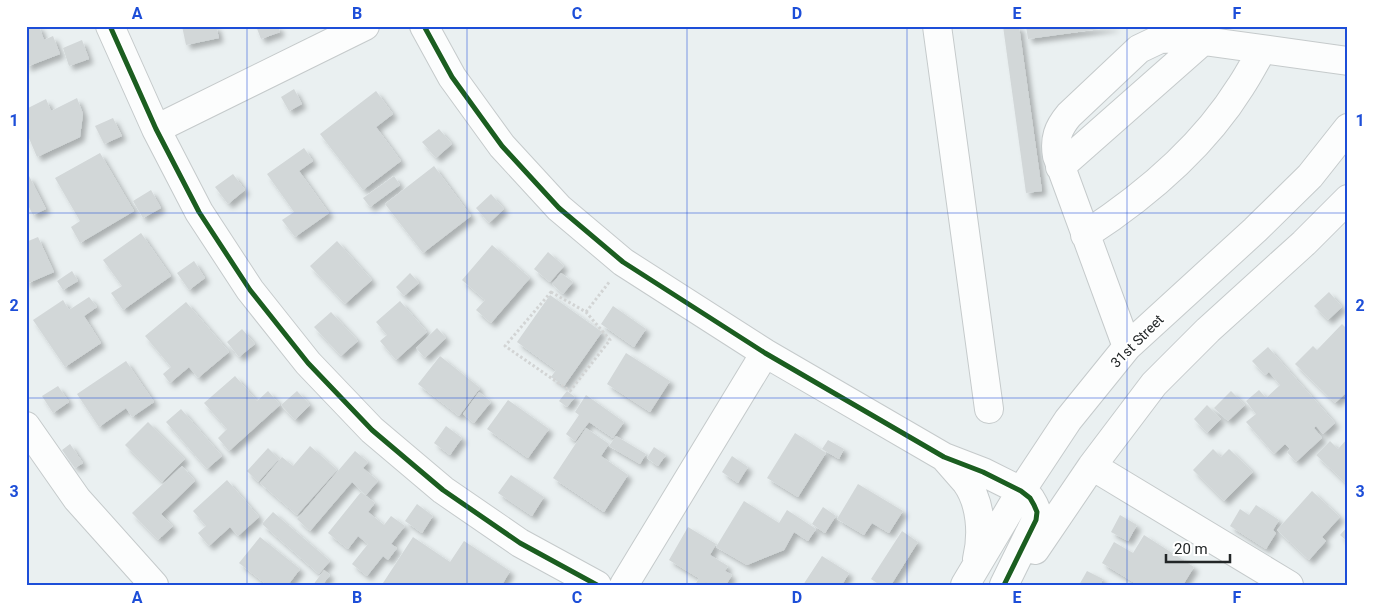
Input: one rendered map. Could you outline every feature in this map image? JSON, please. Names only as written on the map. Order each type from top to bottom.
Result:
[{"type":"street","points":[[110,26],[156,129],[199,212],[250,290],[314,369],[372,430],[443,490],[520,543],[597,585]]},
{"type":"street","points":[[156,129],[365,26]]},
{"type":"street","points":[[424,26],[452,77],[502,146],[559,208],[623,262],[765,353],[944,457],[983,472],[1030,498],[1037,512],[1036,520],[1004,585]]},
{"type":"street","points":[[937,26],[989,409]]},
{"type":"street","points":[[1127,347],[1060,167],[1055,145],[1062,123],[1140,50],[1149,43],[1171,37],[1204,40],[1348,62]]},
{"type":"street","points":[[1060,167],[1204,40]]},
{"type":"street","points":[[1084,235],[1140,197],[1189,151],[1240,88],[1262,50]]},
{"type":"street","name":"31st Street","points":[[970,577],[1020,491],[1068,420],[1127,347],[1255,230],[1303,183],[1348,128]]},
{"type":"street","points":[[1012,585],[1092,466],[1154,384],[1208,330],[1304,243],[1348,199]]},
{"type":"street","points":[[624,585],[765,353]]},
{"type":"street","points":[[26,426],[77,499],[154,585]]},
{"type":"street","points":[[944,457],[967,484],[976,504],[980,525],[980,547],[970,577]]},
{"type":"street","points":[[1092,466],[1289,585]]},
{"type":"path","points":[[586,312],[623,262]]},
{"type":"path","points":[[551,292],[586,312],[610,340],[570,391],[505,346],[551,292]]},
{"type":"building","points":[[26,26],[39,26],[44,40],[53,36],[60,54],[26,67]]},
{"type":"building","points":[[182,26],[216,26],[219,38],[186,45]]},
{"type":"building","points":[[256,26],[278,26],[280,32],[261,39]]},
{"type":"building","points":[[1003,26],[1019,26],[1042,191],[1026,193]]},
{"type":"building","points":[[1026,26],[1114,26],[1114,27],[1028,39]]},
{"type":"building","points":[[82,40],[89,59],[69,66],[63,48]]},
{"type":"building","points":[[294,89],[302,104],[289,111],[281,97]]},
{"type":"building","points":[[376,91],[393,114],[376,127],[401,161],[363,190],[320,134]]},
{"type":"building","points":[[77,98],[83,114],[80,137],[37,157],[26,131],[26,109],[46,99],[51,111]]},
{"type":"building","points":[[113,118],[122,136],[104,144],[95,126]]},
{"type":"building","points":[[439,129],[452,144],[436,158],[422,142]]},
{"type":"building","points":[[304,148],[313,161],[299,171],[329,213],[295,237],[282,220],[294,212],[267,174]]},
{"type":"building","points":[[100,153],[134,211],[80,243],[71,227],[80,221],[55,178]]},
{"type":"building","points":[[434,166],[471,216],[423,253],[385,204]]},
{"type":"building","points":[[233,174],[245,190],[228,204],[215,187]]},
{"type":"building","points":[[29,176],[46,209],[33,215],[26,201],[26,177]]},
{"type":"building","points":[[394,176],[400,185],[370,207],[363,198]]},
{"type":"building","points":[[151,190],[161,208],[143,218],[133,201]]},
{"type":"building","points":[[491,194],[504,209],[489,223],[476,208]]},
{"type":"building","points":[[141,233],[171,276],[123,310],[111,293],[122,286],[103,260]]},
{"type":"building","points":[[38,237],[54,272],[26,284],[26,242]]},
{"type":"building","points":[[337,241],[372,280],[345,304],[310,266]]},
{"type":"building","points":[[492,245],[530,278],[491,323],[476,310],[485,300],[462,280]]},
{"type":"building","points":[[548,252],[564,266],[550,282],[534,269]]},
{"type":"building","points":[[194,261],[205,278],[189,290],[177,273]]},
{"type":"building","points":[[72,271],[78,281],[63,290],[57,281]]},
{"type":"building","points":[[410,273],[419,283],[404,296],[396,287]]},
{"type":"building","points":[[561,273],[573,282],[563,294],[552,284]]},
{"type":"building","points":[[1329,292],[1342,307],[1328,320],[1314,306]]},
{"type":"building","points":[[550,295],[602,332],[564,386],[551,377],[556,370],[517,342]]},
{"type":"building","points":[[89,297],[97,307],[84,316],[101,343],[65,367],[33,320],[63,300],[69,310]]},
{"type":"building","points":[[400,301],[427,332],[396,360],[380,341],[387,335],[376,322]]},
{"type":"building","points":[[186,302],[229,352],[198,378],[189,367],[170,383],[163,374],[171,367],[145,336]]},
{"type":"building","points":[[613,306],[646,329],[634,347],[601,324]]},
{"type":"building","points":[[331,312],[358,341],[341,356],[314,327]]},
{"type":"building","points":[[1342,324],[1348,330],[1348,391],[1335,403],[1295,364],[1313,346],[1317,350]]},
{"type":"building","points":[[437,328],[446,338],[425,358],[416,348]]},
{"type":"building","points":[[242,329],[255,344],[239,357],[227,342]]},
{"type":"building","points":[[1268,347],[1335,423],[1323,434],[1316,426],[1314,428],[1322,438],[1296,462],[1287,452],[1290,449],[1285,444],[1274,454],[1246,422],[1256,414],[1246,401],[1259,390],[1266,398],[1280,385],[1269,372],[1265,375],[1252,361]]},
{"type":"building","points":[[626,353],[670,381],[650,412],[607,384]]},
{"type":"building","points":[[440,356],[480,388],[459,416],[418,384]]},
{"type":"building","points":[[126,361],[154,402],[132,417],[126,408],[99,427],[77,394]]},
{"type":"building","points":[[235,376],[257,401],[268,391],[280,405],[229,451],[218,438],[227,429],[204,403]]},
{"type":"building","points":[[58,386],[69,402],[53,413],[42,396]]},
{"type":"building","points":[[297,391],[310,405],[295,420],[281,405]]},
{"type":"building","points":[[567,391],[575,397],[567,407],[559,401]]},
{"type":"building","points":[[1231,391],[1245,405],[1228,421],[1214,408]]},
{"type":"building","points":[[479,392],[491,402],[474,423],[463,414]]},
{"type":"building","points":[[586,395],[624,422],[613,438],[589,422],[575,441],[566,434],[579,415],[575,412]]},
{"type":"building","points":[[508,400],[549,429],[528,458],[487,429]]},
{"type":"building","points":[[1207,405],[1221,419],[1207,433],[1194,419]]},
{"type":"building","points":[[181,409],[222,456],[207,469],[166,422]]},
{"type":"building","points":[[148,422],[185,459],[162,482],[125,445]]},
{"type":"building","points":[[446,426],[462,438],[450,455],[434,443]]},
{"type":"building","points":[[586,428],[609,444],[601,456],[628,475],[604,512],[553,478]]},
{"type":"building","points":[[795,433],[826,453],[798,497],[767,478]]},
{"type":"building","points":[[616,436],[646,454],[640,464],[609,446]]},
{"type":"building","points":[[1348,438],[1348,485],[1316,455],[1330,441],[1338,449]]},
{"type":"building","points":[[828,440],[844,449],[839,459],[822,449]]},
{"type":"building","points":[[70,444],[83,463],[75,468],[62,450]]},
{"type":"building","points":[[310,446],[337,470],[297,515],[260,483],[282,457],[293,466]]},
{"type":"building","points":[[654,447],[666,455],[658,466],[647,458]]},
{"type":"building","points":[[268,448],[279,459],[258,482],[247,471]]},
{"type":"building","points":[[1213,449],[1221,457],[1229,449],[1253,472],[1224,501],[1193,470]]},
{"type":"building","points":[[355,451],[368,462],[363,468],[378,481],[366,495],[352,482],[310,531],[297,519]]},
{"type":"building","points":[[732,456],[748,467],[738,483],[722,472]]},
{"type":"building","points":[[182,466],[195,481],[161,514],[173,526],[158,540],[132,513]]},
{"type":"building","points":[[511,475],[544,497],[532,516],[498,493]]},
{"type":"building","points":[[227,480],[259,517],[238,536],[230,527],[209,546],[198,533],[206,526],[193,511]]},
{"type":"building","points":[[858,484],[903,511],[889,533],[872,523],[864,535],[837,519]]},
{"type":"building","points":[[1312,491],[1340,517],[1322,537],[1326,541],[1309,560],[1277,530]]},
{"type":"building","points":[[361,492],[375,503],[368,512],[384,525],[391,516],[405,526],[391,544],[397,548],[388,560],[383,556],[367,576],[352,564],[368,544],[358,536],[348,549],[328,533]]},
{"type":"building","points":[[744,501],[779,523],[787,510],[816,529],[808,541],[794,532],[784,550],[747,565],[716,547]]},
{"type":"building","points":[[417,504],[433,516],[422,533],[405,521]]},
{"type":"building","points":[[1256,505],[1279,520],[1273,530],[1276,533],[1266,549],[1230,526],[1240,509],[1249,515]]},
{"type":"building","points":[[823,507],[836,516],[825,533],[812,524]]},
{"type":"building","points":[[273,512],[330,561],[319,574],[262,524]]},
{"type":"building","points":[[1120,515],[1137,525],[1128,541],[1111,532]]},
{"type":"building","points":[[1348,526],[1348,542],[1340,535]]},
{"type":"building","points":[[688,527],[716,544],[710,555],[728,566],[725,571],[732,575],[726,585],[710,585],[669,560]]},
{"type":"building","points":[[902,531],[918,542],[891,585],[880,585],[871,579]]},
{"type":"building","points":[[1144,535],[1194,567],[1183,585],[1169,585],[1166,583],[1164,585],[1138,585],[1102,563],[1114,542],[1133,553]]},
{"type":"building","points":[[260,537],[300,569],[288,585],[267,585],[239,563]]},
{"type":"building","points":[[413,537],[450,562],[464,541],[510,571],[502,585],[385,585],[383,583]]},
{"type":"building","points":[[822,556],[849,573],[842,585],[803,585]]},
{"type":"building","points":[[324,570],[330,575],[322,585],[313,585]]},
{"type":"building","points":[[1087,571],[1103,579],[1100,585],[1079,585]]},
{"type":"building","points":[[699,578],[709,585],[695,585]]},
{"type":"cycle path","points":[[110,26],[156,129],[199,212],[250,290],[308,363],[372,430],[443,490],[520,543],[597,585]]},
{"type":"cycle path","points":[[424,26],[452,77],[502,146],[559,208],[623,262],[765,353],[944,457],[983,472],[1021,491],[1030,498],[1037,512],[1036,520],[1004,585]]}]
